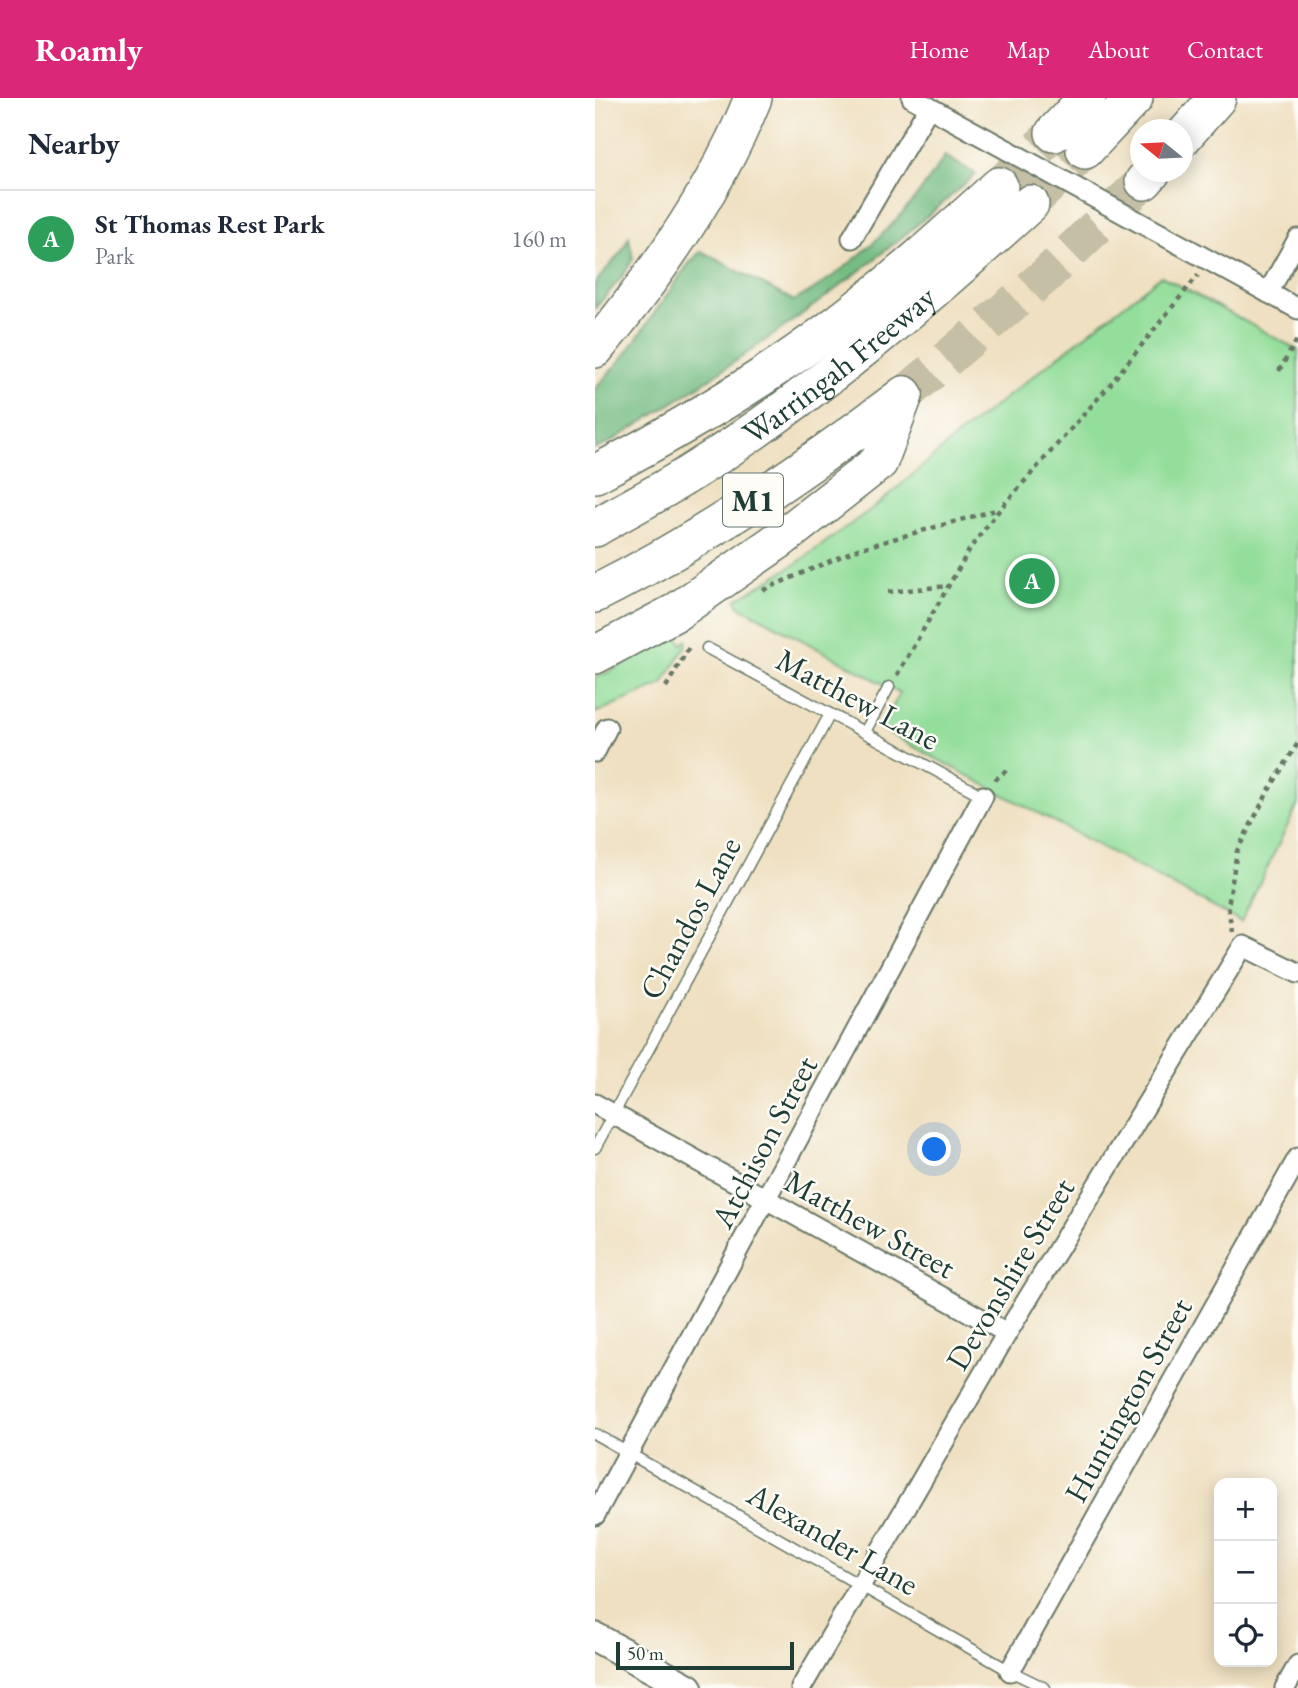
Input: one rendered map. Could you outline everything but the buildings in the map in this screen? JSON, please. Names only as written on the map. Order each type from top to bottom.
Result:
[{"type":"highway","points":[[595,349],[674,243],[723,165],[753,98]]},
{"type":"highway","points":[[1087,98],[1069,142],[1133,98]]},
{"type":"highway","points":[[1193,125],[1217,98]]},
{"type":"highway","points":[[595,474],[663,439],[820,337],[929,250],[999,186]]},
{"type":"highway","name":"Warringah Freeway","points":[[595,527],[692,472],[780,412],[900,318],[1030,204]]},
{"type":"highway","name":"Warringah Freeway","points":[[595,593],[726,518],[829,451],[904,395],[879,462],[782,538],[676,612],[595,655]]},
{"type":"street","points":[[852,238],[921,103],[1298,309]]},
{"type":"street","points":[[1268,293],[1298,239]]},
{"type":"street","points":[[595,752],[607,729]]},
{"type":"street","name":"Atchison Street","points":[[595,1515],[983,796]]},
{"type":"street","points":[[1243,946],[1298,973]]},
{"type":"street","name":"Devonshire Street","points":[[801,1688],[1007,1333],[1243,946]]},
{"type":"street","name":"Matthew Street","points":[[595,1104],[1007,1333]]},
{"type":"street","name":"Huntington Street","points":[[1010,1671],[1298,1158]]},
{"type":"street","points":[[595,1637],[688,1688]]},
{"type":"street","points":[[1285,1688],[1298,1665]]},
{"type":"lane","name":"Matthew Lane","points":[[708,648],[983,796]]},
{"type":"lane","points":[[865,732],[889,687]]},
{"type":"lane","name":"Chandos Lane","points":[[595,1148],[830,714]]},
{"type":"lane","name":"Alexander Lane","points":[[595,1434],[1010,1671],[1045,1688]]},
{"type":"path","points":[[889,687],[971,547],[1000,509],[1108,387],[1209,261]]},
{"type":"path","points":[[1279,371],[1298,338]]},
{"type":"path","points":[[752,595],[858,549],[1000,509]]},
{"type":"path","points":[[888,592],[949,586]]},
{"type":"path","points":[[666,687],[693,640]]},
{"type":"path","points":[[1243,946],[1231,930],[1228,906],[1237,851],[1269,790],[1298,743]]},
{"type":"green space","points":[[945,156],[976,174],[889,248],[798,317],[704,383],[595,449],[595,389],[626,354],[687,266],[701,251],[794,301],[838,272],[879,238],[914,199]]},
{"type":"green space","points":[[629,237],[633,259],[622,277],[595,308],[595,283],[622,251]]},
{"type":"green space","points":[[1161,276],[1298,350],[1298,804],[1241,922],[881,729],[900,693],[739,606],[736,600],[797,563],[881,502],[963,431]]},
{"type":"green space","points":[[677,635],[682,644],[687,640],[686,646],[663,684],[595,713],[595,676],[601,676]]},
{"type":"tunnel","points":[[999,186],[1054,133]]},
{"type":"tunnel","points":[[1030,204],[1085,150]]},
{"type":"tunnel","points":[[904,395],[1044,277],[1143,182]]},
{"type":"place","name":"St Thomas Rest Park","points":[[1032,581]]}]
